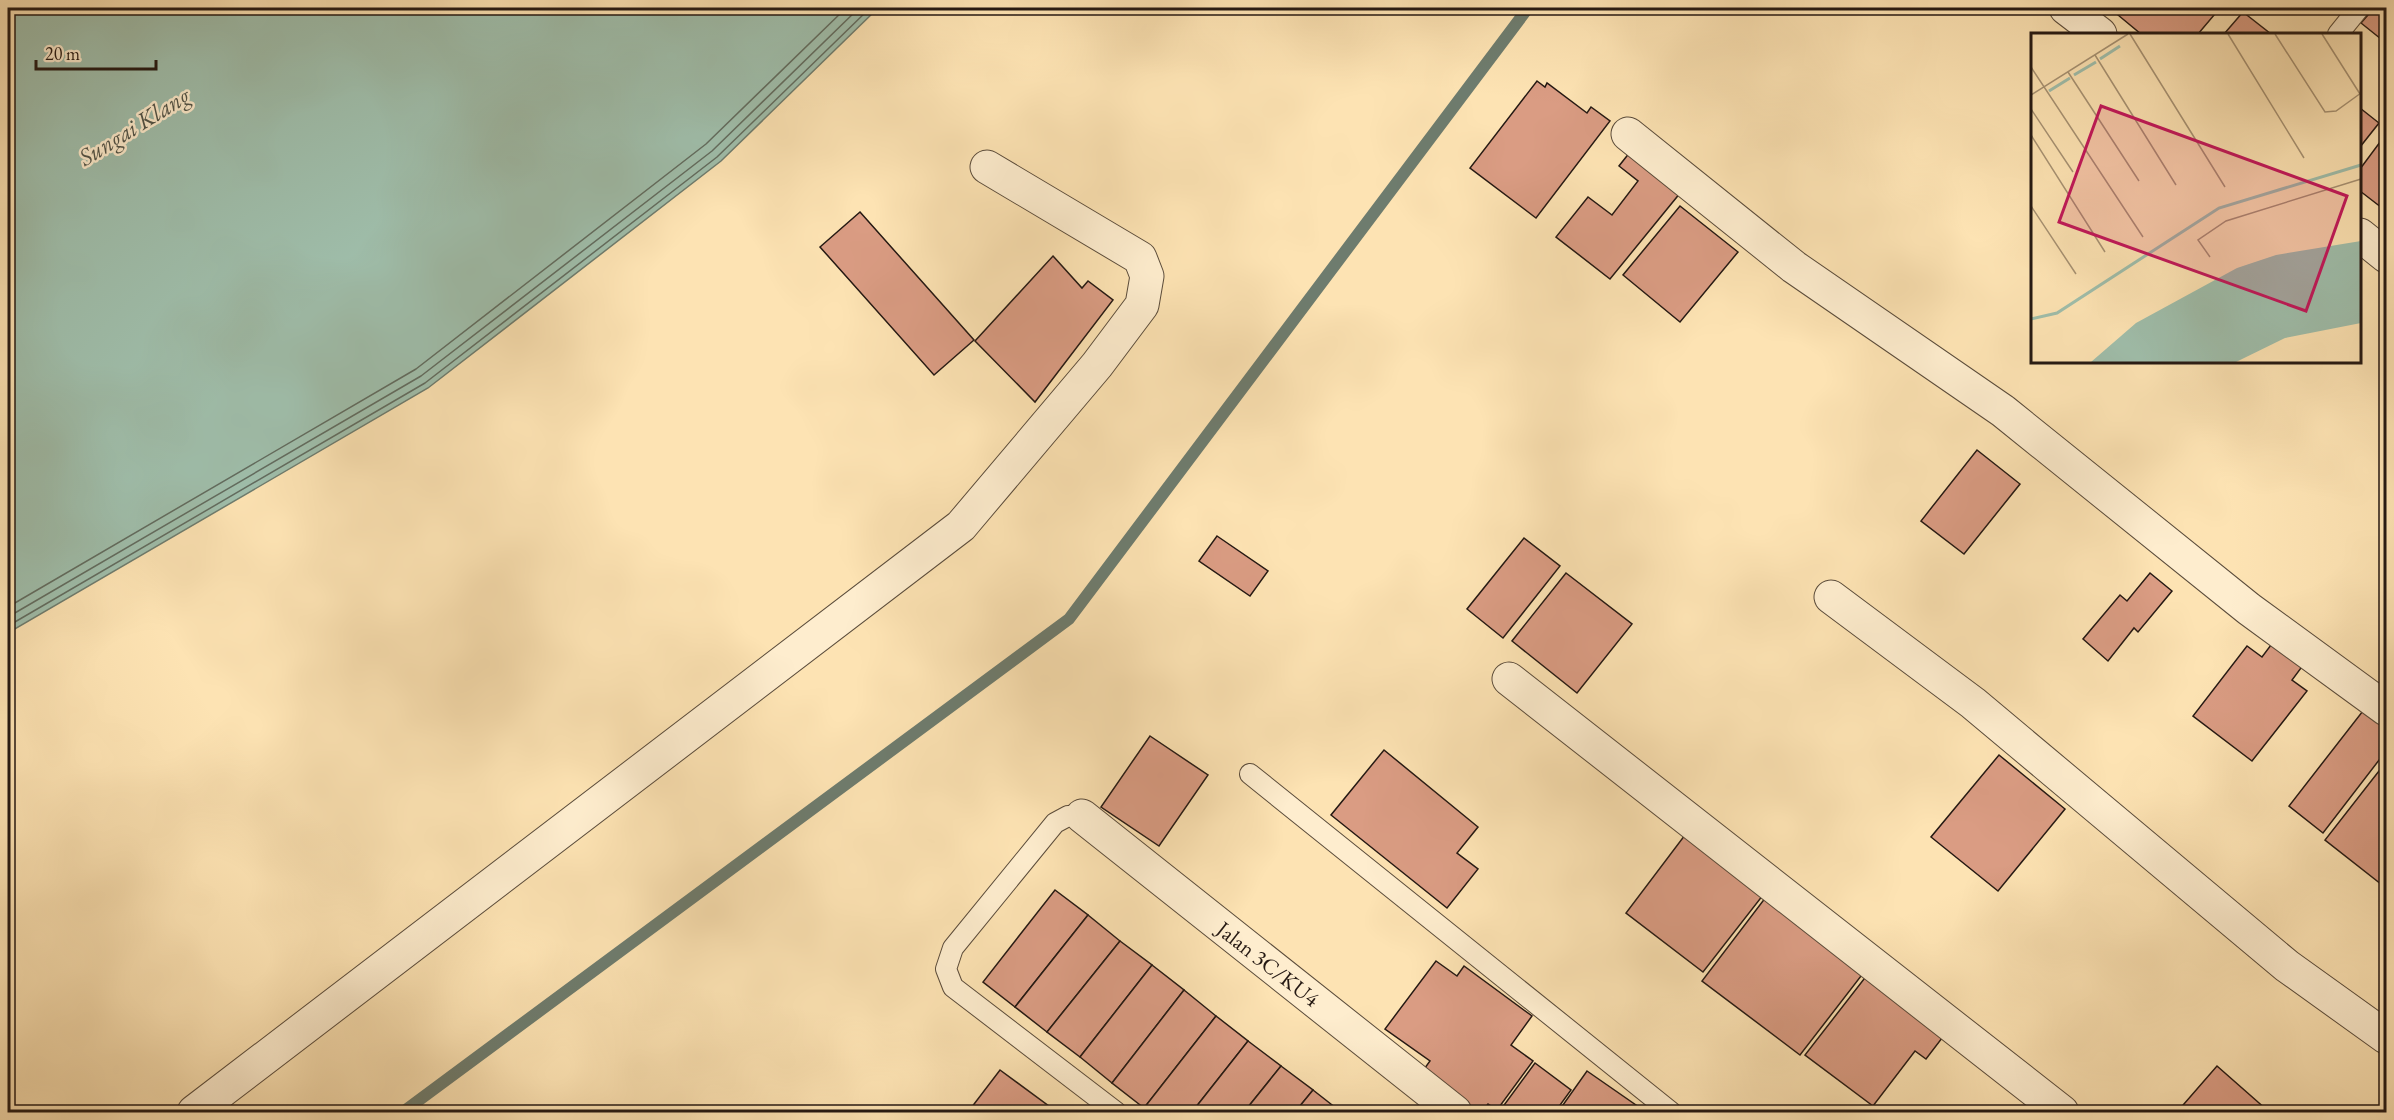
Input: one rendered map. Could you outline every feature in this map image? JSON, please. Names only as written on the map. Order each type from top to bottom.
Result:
[{"type":"street","points":[[2066,8],[2099,33]]},
{"type":"street","points":[[1628,134],[1794,267],[2003,411],[2249,609],[2386,709]]},
{"type":"street","points":[[194,1113],[961,526],[1097,365],[1142,305],[1147,276],[1140,258],[987,167]]},
{"type":"street","points":[[2361,236],[2386,256]]},
{"type":"street","points":[[1831,597],[1973,703],[2287,966],[2386,1037]]},
{"type":"street","points":[[1509,679],[2062,1113]]},
{"type":"street","name":"Jalan 3C/KU4","points":[[1082,816],[1455,1113]]},
{"type":"lane","points":[[2339,33],[2359,8]]},
{"type":"lane","points":[[1250,774],[1671,1113]]},
{"type":"lane","points":[[1082,816],[1068,816],[1055,823],[952,948],[946,969],[953,987],[1116,1113]]},
{"type":"water","name":"Sungai Klang","points":[[8,8],[878,8],[721,161],[428,388],[8,633]]},
{"type":"building","points":[[2124,8],[2220,8],[2199,33],[2140,33],[2118,15]]},
{"type":"building","points":[[2374,8],[2386,8],[2386,43],[2361,23]]},
{"type":"building","points":[[2243,12],[2270,33],[2225,33]]},
{"type":"building","points":[[1537,81],[1545,87],[1547,83],[1587,113],[1591,107],[1610,121],[1536,218],[1470,168]]},
{"type":"building","points":[[2361,109],[2379,123],[2361,146]]},
{"type":"building","points":[[2386,134],[2386,211],[2361,192],[2361,168]]},
{"type":"building","points":[[1634,147],[1685,187],[1610,279],[1556,237],[1588,197],[1612,215],[1638,181],[1619,166]]},
{"type":"building","points":[[1680,206],[1738,252],[1680,322],[1623,275]]},
{"type":"building","points":[[860,212],[974,340],[934,375],[820,247]]},
{"type":"building","points":[[1053,256],[1082,288],[1088,281],[1113,300],[1035,402],[975,341]]},
{"type":"building","points":[[1977,450],[2020,484],[1964,554],[1921,521]]},
{"type":"building","points":[[1217,536],[1268,571],[1250,596],[1199,561]]},
{"type":"building","points":[[1524,538],[1560,566],[1503,638],[1467,609]]},
{"type":"building","points":[[1566,573],[1632,624],[1577,693],[1512,641]]},
{"type":"building","points":[[2150,573],[2172,591],[2138,632],[2134,628],[2108,661],[2083,639],[2120,595],[2127,601]]},
{"type":"building","points":[[2274,641],[2304,664],[2292,680],[2307,691],[2252,761],[2193,716],[2247,646],[2262,657]]},
{"type":"building","points":[[2366,707],[2386,723],[2386,751],[2323,833],[2289,806]]},
{"type":"building","points":[[1150,736],[1208,775],[1159,846],[1101,807]]},
{"type":"building","points":[[1384,750],[1478,827],[1457,853],[1478,869],[1447,908],[1331,815]]},
{"type":"building","points":[[1999,755],[2065,809],[1998,891],[1931,837]]},
{"type":"building","points":[[2386,762],[2386,888],[2325,840]]},
{"type":"building","points":[[1688,831],[1767,890],[1703,972],[1626,913]]},
{"type":"building","points":[[1055,890],[1088,915],[1015,1007],[983,982]]},
{"type":"building","points":[[1769,893],[1868,967],[1800,1055],[1702,981]]},
{"type":"building","points":[[1088,915],[1120,941],[1047,1032],[1015,1007]]},
{"type":"building","points":[[1120,941],[1152,965],[1080,1057],[1047,1032]]},
{"type":"building","points":[[1436,961],[1457,976],[1464,966],[1532,1016],[1511,1045],[1533,1061],[1497,1110],[1488,1104],[1482,1112],[1478,1112],[1422,1072],[1430,1061],[1385,1029]]},
{"type":"building","points":[[1152,965],[1184,990],[1112,1083],[1080,1057]]},
{"type":"building","points":[[1871,970],[1949,1029],[1926,1059],[1915,1051],[1873,1106],[1805,1055]]},
{"type":"building","points":[[1184,990],[1216,1016],[1144,1108],[1112,1083]]},
{"type":"building","points":[[1216,1016],[1248,1041],[1192,1112],[1150,1112],[1144,1108]]},
{"type":"building","points":[[1248,1041],[1281,1066],[1244,1112],[1192,1112]]},
{"type":"building","points":[[1535,1063],[1571,1090],[1555,1112],[1499,1112]]},
{"type":"building","points":[[1281,1066],[1313,1090],[1295,1112],[1244,1112]]},
{"type":"building","points":[[2217,1066],[2267,1110],[2265,1112],[2177,1112]]},
{"type":"building","points":[[1000,1070],[1057,1112],[968,1112]]},
{"type":"building","points":[[1587,1071],[1646,1112],[1558,1112]]},
{"type":"building","points":[[1313,1090],[1341,1112],[1295,1112]]},
{"type":"waterway","points":[[403,1112],[1069,619],[1528,8]]}]
